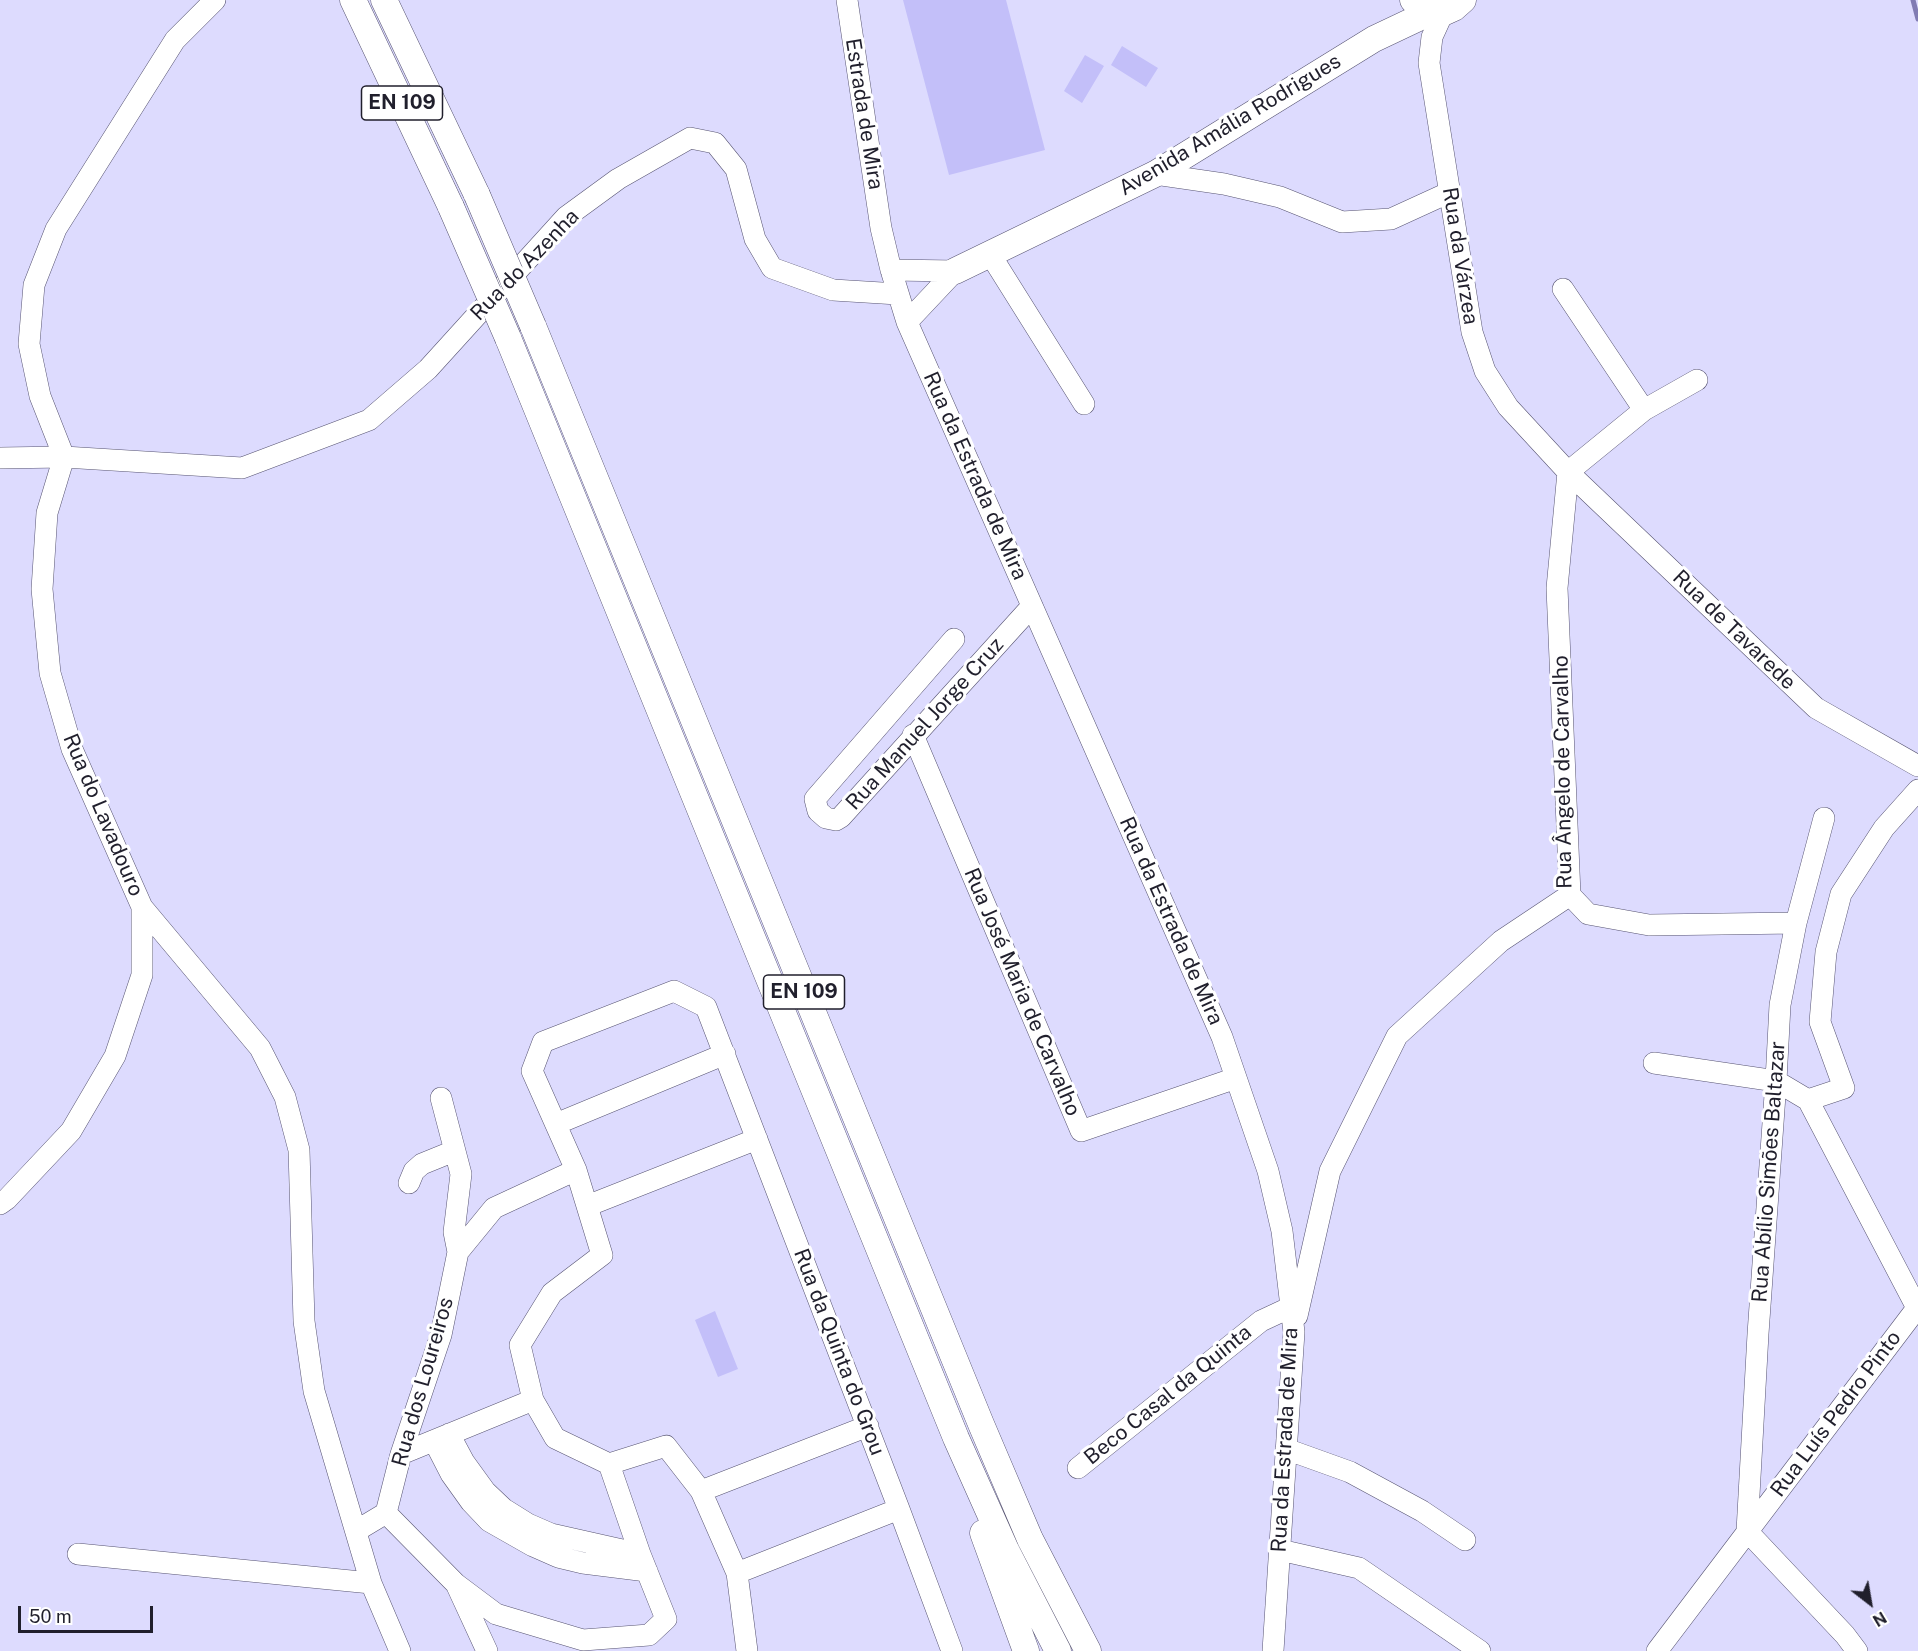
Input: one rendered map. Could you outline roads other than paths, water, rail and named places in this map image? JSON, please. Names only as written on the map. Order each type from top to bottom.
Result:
[{"type":"main road","name":"EN 109","points":[[353,0],[451,207],[508,338],[956,1438],[1006,1550],[1058,1651]]},
{"type":"main road","name":"EN 109","points":[[384,0],[477,195],[533,326],[1030,1539],[1088,1651]]},
{"type":"main road","name":"Avenida Amália Rodrigues","points":[[1374,39],[1400,0]]},
{"type":"main road","name":"Avenida Amália Rodrigues","points":[[955,271],[1155,174],[1374,39],[1437,6]]},
{"type":"main road","points":[[956,1438],[987,1545],[1026,1651]]},
{"type":"street","points":[[64,457],[40,396],[29,344],[34,285],[56,229],[163,60],[176,40],[215,0]]},
{"type":"street","name":"Estrada de Mira","points":[[847,0],[881,228]]},
{"type":"street","name":"Rua da Várzea","points":[[1437,6],[1429,63],[1472,332],[1485,371],[1508,408],[1568,472]]},
{"type":"street","name":"Rua do Azenha","points":[[0,458],[64,457],[242,468],[369,420],[428,369],[566,217],[618,179],[690,138],[715,144],[736,170],[755,240],[772,268],[832,290],[898,294]]},
{"type":"street","points":[[1155,174],[1224,183],[1280,197],[1342,222],[1390,219],[1450,192]]},
{"type":"street","name":"Rua da Estrada de Mira","points":[[881,228],[907,322],[1217,1026],[1268,1171],[1282,1231],[1294,1332],[1273,1651]]},
{"type":"street","points":[[990,254],[1084,404]]},
{"type":"street","name":"Avenida Amália Rodrigues","points":[[891,270],[955,271]]},
{"type":"street","name":"Avenida Amália Rodrigues","points":[[907,322],[955,271]]},
{"type":"street","points":[[1563,289],[1644,410]]},
{"type":"street","points":[[1568,472],[1644,410],[1697,380]]},
{"type":"street","name":"Rua do Lavadouro","points":[[0,1204],[8,1199],[71,1131],[115,1056],[142,975],[142,907],[72,749],[50,673],[42,589],[46,513],[64,457]]},
{"type":"street","name":"Rua de Tavarede","points":[[1568,472],[1816,708],[1918,766]]},
{"type":"street","name":"Rua Ângelo de Carvalho","points":[[1294,1332],[1330,1171],[1397,1036],[1501,941],[1570,895],[1557,588],[1568,472]]},
{"type":"street","name":"Rua Manuel Jorge Cruz","points":[[954,639],[815,799],[818,811],[826,818],[836,820],[841,817],[1032,606]]},
{"type":"street","name":"Rua José Maria de Carvalho","points":[[913,735],[1081,1131],[1236,1078]]},
{"type":"street","points":[[1654,1063],[1776,1081],[1808,1101],[1844,1088],[1820,1022],[1826,952],[1840,894],[1884,828],[1918,790]]},
{"type":"street","name":"Rua Abílio Simões Baltazar","points":[[1747,1531],[1780,1005],[1796,923],[1824,818]]},
{"type":"street","points":[[1570,895],[1588,914],[1649,925],[1796,923]]},
{"type":"street","points":[[142,907],[260,1048],[285,1096],[300,1150],[304,1322],[314,1391],[371,1582],[400,1651]]},
{"type":"street","name":"Rua da Quinta do Grou","points":[[533,1400],[520,1345],[552,1293],[602,1256],[576,1170],[532,1071],[543,1042],[674,991],[706,1007],[868,1426],[952,1651]]},
{"type":"street","points":[[556,1124],[725,1053]]},
{"type":"street","points":[[441,1098],[461,1174],[454,1232],[458,1251]]},
{"type":"street","name":"Rua Luís Pedro Pinto","points":[[1657,1651],[1917,1308],[1808,1101]]},
{"type":"street","points":[[586,1206],[757,1139]]},
{"type":"street","points":[[409,1183],[414,1171],[422,1164],[454,1151]]},
{"type":"street","name":"Rua dos Loureiros","points":[[386,1514],[401,1455],[441,1335],[458,1251],[494,1208],[576,1170]]},
{"type":"street","name":"Beco Casal da Quinta","points":[[1078,1468],[1261,1321],[1291,1307]]},
{"type":"street","points":[[401,1455],[533,1400],[555,1438],[609,1464],[666,1446],[701,1491],[737,1573],[747,1651]]},
{"type":"street","points":[[701,1491],[868,1426]]},
{"type":"street","points":[[441,1438],[464,1462],[485,1491],[504,1509],[528,1524],[551,1534],[644,1563]]},
{"type":"street","points":[[1286,1449],[1350,1472],[1422,1511],[1465,1540]]},
{"type":"street","points":[[356,1531],[386,1514],[456,1584],[496,1614],[583,1640],[649,1635],[666,1619],[609,1464]]},
{"type":"street","points":[[737,1573],[899,1509]]},
{"type":"street","points":[[1747,1531],[1845,1635],[1857,1651]]},
{"type":"street","points":[[1280,1550],[1359,1568],[1480,1651]]},
{"type":"street","points":[[78,1554],[371,1582]]},
{"type":"street","points":[[456,1584],[487,1651]]},
{"type":"waterway","points":[[1913,0],[1918,19]]}]
